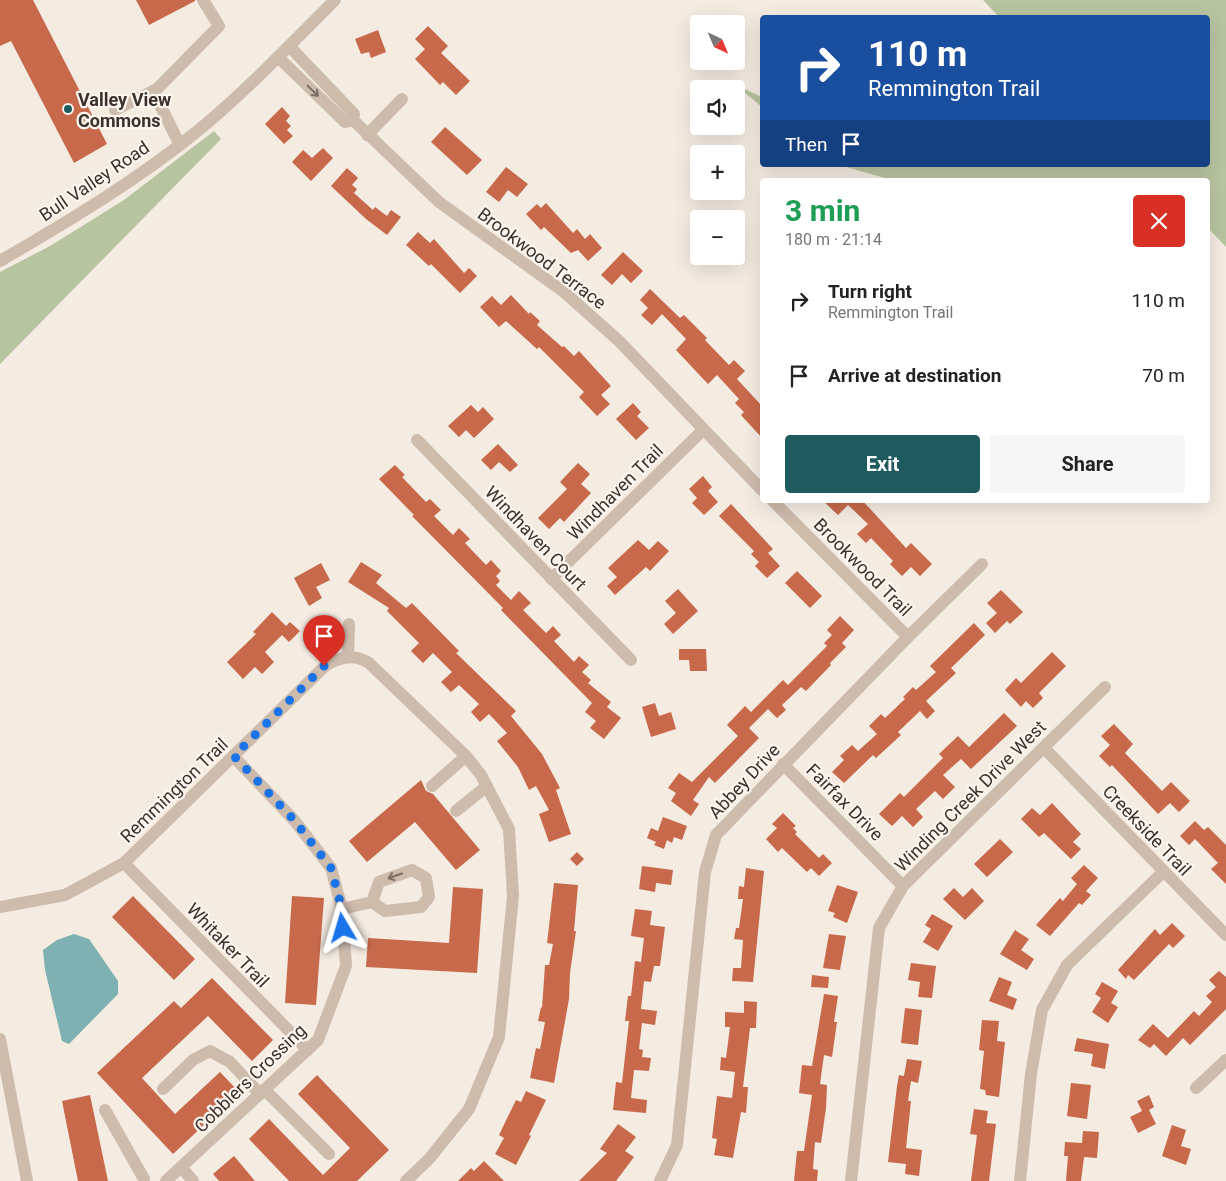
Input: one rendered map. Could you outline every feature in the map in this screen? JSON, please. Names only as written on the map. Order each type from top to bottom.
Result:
[{"type":"street","points":[[115,110],[153,91],[219,26],[203,0]]},
{"type":"street","name":"Bull Valley Road","points":[[1,258],[80,214],[180,145],[215,116],[335,0]]},
{"type":"street","name":"Brookwood Terrace","points":[[289,46],[354,114],[353,120]]},
{"type":"street","name":"Brookwood Terrace","points":[[278,57],[345,122],[353,120]]},
{"type":"street","points":[[153,91],[180,145]]},
{"type":"street","points":[[367,134],[402,99]]},
{"type":"street","name":"Brookwood Terrace","points":[[353,120],[439,202],[571,298],[619,341],[703,430]]},
{"type":"street","points":[[703,430],[760,488]]},
{"type":"street","name":"Windhaven Trail","points":[[551,579],[703,430]]},
{"type":"street","name":"Windhaven Court","points":[[417,440],[631,660]]},
{"type":"street","name":"Brookwood Trail","points":[[775,503],[908,637]]},
{"type":"street","name":"Abbey Drive","points":[[660,1181],[677,1144],[705,872],[716,835],[783,764],[982,564]]},
{"type":"street","points":[[349,624],[348,657],[356,657],[369,663],[466,756],[487,786],[509,829],[513,896],[499,1037],[469,1109],[429,1159],[406,1181]]},
{"type":"street","name":"Remmington Trail","points":[[0,907],[65,896],[124,863],[324,666],[348,657]]},
{"type":"street","name":"Winding Creek Drive West","points":[[852,1181],[880,928],[903,886],[1106,687]]},
{"type":"street","name":"Creekside Trail","points":[[1044,748],[1226,936]]},
{"type":"street","name":"Cobblers Crossing","points":[[166,1181],[318,1040],[346,966],[342,909],[331,868],[294,820],[234,756]]},
{"type":"street","points":[[432,786],[466,756]]},
{"type":"street","name":"Fairfax Drive","points":[[783,764],[903,886]]},
{"type":"street","points":[[456,811],[487,786]]},
{"type":"street","name":"Whitaker Trail","points":[[124,863],[308,1050]]},
{"type":"street","points":[[1020,1181],[1031,1074],[1042,1010],[1067,965],[1163,872]]},
{"type":"street","points":[[342,909],[372,902]]},
{"type":"street","points":[[0,1039],[26,1181]]},
{"type":"street","points":[[163,1089],[192,1060],[210,1051],[230,1062],[329,1154]]},
{"type":"street","points":[[1196,1088],[1226,1060]]},
{"type":"street","points":[[105,1110],[146,1180]]},
{"type":"street","points":[[182,1168],[193,1181]]},
{"type":"green space","points":[[983,0],[1226,0],[1226,247],[1210,230],[1210,178],[885,178],[846,167],[1210,167],[1210,15],[997,15]]},
{"type":"green space","points":[[745,89],[760,96],[760,105],[745,93]]},
{"type":"green space","points":[[214,131],[221,139],[0,364],[0,272],[50,246],[124,200]]},
{"type":"water","points":[[74,934],[89,939],[118,981],[118,994],[69,1044],[62,1041],[45,970],[43,950],[57,940]]},
{"type":"building","name":"Valley View Commons","points":[[0,0],[33,0],[107,144],[74,163],[11,41],[0,46]]},
{"type":"building","points":[[136,0],[195,0],[195,1],[149,25]]},
{"type":"building","points":[[428,26],[448,46],[441,53],[470,81],[456,95],[443,82],[440,85],[415,59],[425,49],[415,39]]},
{"type":"building","points":[[378,30],[386,52],[371,58],[369,52],[361,54],[355,39]]},
{"type":"building","points":[[282,107],[290,116],[286,121],[291,126],[287,130],[293,136],[284,144],[265,124]]},
{"type":"building","points":[[445,127],[482,160],[467,175],[431,142]]},
{"type":"building","points":[[323,148],[333,158],[311,181],[292,162],[303,150],[312,158]]},
{"type":"building","points":[[506,167],[528,184],[517,197],[508,190],[499,202],[486,192]]},
{"type":"building","points":[[347,168],[358,178],[352,185],[357,189],[354,193],[373,210],[375,207],[387,216],[391,210],[401,217],[387,235],[366,219],[331,186]]},
{"type":"building","points":[[546,203],[573,233],[577,229],[585,239],[590,234],[602,248],[588,261],[578,250],[571,253],[544,227],[541,230],[526,214],[537,204],[541,208]]},
{"type":"building","points":[[418,232],[430,243],[434,239],[464,273],[469,268],[477,276],[460,293],[431,264],[429,266],[406,245]]},
{"type":"building","points":[[623,252],[643,271],[631,283],[622,274],[612,285],[601,275]]},
{"type":"building","points":[[650,289],[680,318],[684,315],[707,338],[705,340],[729,365],[734,360],[745,371],[737,379],[760,404],[760,436],[741,415],[744,412],[735,403],[739,399],[717,375],[708,384],[676,350],[686,339],[662,314],[652,325],[641,315],[648,308],[640,300]]},
{"type":"building","points":[[511,295],[529,314],[530,312],[540,321],[537,325],[574,356],[579,351],[611,386],[601,395],[610,404],[597,416],[579,397],[584,392],[539,347],[537,349],[506,321],[499,327],[480,307],[492,296],[501,305]]},
{"type":"building","points":[[633,403],[641,412],[637,416],[649,428],[636,440],[616,419]]},
{"type":"building","points":[[471,405],[478,412],[483,407],[494,419],[474,438],[466,430],[459,437],[448,426]]},
{"type":"building","points":[[498,444],[518,465],[510,472],[499,462],[491,470],[481,460]]},
{"type":"building","points":[[578,463],[590,474],[581,484],[591,493],[564,522],[560,518],[549,529],[538,518],[567,489],[560,482]]},
{"type":"building","points":[[395,465],[405,475],[402,477],[426,502],[430,499],[441,510],[434,516],[453,535],[459,528],[470,539],[465,543],[486,565],[491,560],[501,571],[496,576],[500,581],[496,585],[511,600],[519,591],[531,603],[523,610],[546,633],[553,626],[561,635],[554,641],[574,662],[579,656],[589,665],[582,672],[591,680],[588,683],[611,702],[607,707],[621,718],[604,739],[590,728],[596,721],[585,712],[592,703],[501,610],[503,608],[412,516],[414,515],[379,479]]},
{"type":"building","points":[[703,476],[712,487],[708,491],[718,502],[704,515],[692,503],[697,498],[689,489]]},
{"type":"building","points":[[825,503],[865,503],[906,548],[911,543],[932,564],[920,576],[911,567],[902,576],[890,564],[893,561],[871,538],[866,543],[857,534],[868,524],[848,505],[838,515]]},
{"type":"building","points":[[731,504],[773,549],[768,553],[780,566],[767,578],[755,566],[759,562],[751,554],[754,551],[719,516]]},
{"type":"building","points":[[638,540],[649,550],[658,541],[669,551],[650,571],[646,567],[615,595],[607,586],[617,577],[608,568]]},
{"type":"building","points":[[361,562],[382,575],[376,583],[406,608],[412,603],[459,651],[456,653],[516,711],[511,716],[542,754],[560,788],[556,790],[571,834],[549,842],[539,814],[549,810],[536,786],[529,790],[518,767],[497,741],[507,733],[489,714],[480,722],[471,712],[479,704],[459,685],[451,692],[441,682],[452,672],[433,653],[423,663],[411,651],[419,643],[387,611],[389,608],[348,582]]},
{"type":"building","points":[[321,563],[330,580],[316,587],[322,598],[309,606],[294,578]]},
{"type":"building","points":[[797,571],[822,596],[810,608],[785,583]]},
{"type":"building","points":[[678,589],[698,611],[673,634],[664,624],[676,613],[665,601]]},
{"type":"building","points":[[1001,590],[1023,612],[1010,624],[1007,621],[995,633],[986,623],[997,613],[987,603]]},
{"type":"building","points":[[272,612],[286,626],[290,622],[300,631],[289,642],[282,635],[265,652],[274,662],[262,674],[255,667],[243,679],[227,662],[256,634],[253,632]]},
{"type":"building","points":[[840,616],[854,630],[842,643],[846,647],[830,663],[831,665],[806,691],[801,687],[782,705],[786,710],[777,718],[768,709],[749,728],[759,738],[715,783],[709,777],[693,800],[699,804],[691,816],[671,801],[676,793],[668,788],[679,773],[692,782],[738,736],[727,725],[745,706],[751,712],[783,680],[788,685],[827,646],[824,643],[832,635],[827,630]]},
{"type":"building","points":[[974,623],[985,635],[951,668],[956,673],[926,701],[935,711],[927,719],[920,711],[898,732],[901,735],[876,758],[873,755],[844,783],[832,772],[844,760],[840,756],[852,745],[858,751],[877,734],[869,726],[881,714],[885,718],[905,699],[903,697],[913,687],[916,690],[936,672],[930,666]]},
{"type":"building","points":[[679,649],[706,649],[707,671],[690,671],[689,660],[679,660]]},
{"type":"building","points":[[1052,652],[1066,666],[1039,693],[1043,698],[1033,708],[1026,701],[1021,707],[1005,690],[1016,678],[1021,683]]},
{"type":"building","points":[[655,703],[659,716],[671,712],[676,729],[651,737],[642,707]]},
{"type":"building","points":[[1004,713],[1017,726],[971,769],[961,759],[943,775],[955,787],[943,799],[935,791],[916,809],[923,817],[913,827],[902,816],[892,826],[879,814],[900,793],[904,797],[943,758],[939,754],[958,736],[969,747]]},
{"type":"building","points":[[1114,724],[1133,744],[1125,753],[1162,791],[1171,782],[1190,801],[1179,812],[1170,803],[1158,814],[1112,765],[1110,767],[1099,756],[1110,745],[1101,736]]},
{"type":"building","points":[[421,780],[426,791],[433,794],[480,850],[456,870],[415,822],[367,862],[349,841]]},
{"type":"building","points":[[1052,803],[1081,834],[1073,842],[1081,849],[1071,859],[1044,833],[1039,837],[1021,819],[1032,808],[1040,815]]},
{"type":"building","points":[[783,813],[796,826],[793,828],[797,832],[795,834],[819,858],[823,854],[832,863],[819,876],[811,868],[807,872],[782,848],[778,852],[766,839],[777,828],[772,824]]},
{"type":"building","points":[[663,817],[687,826],[682,840],[674,837],[672,843],[667,840],[664,849],[654,845],[656,842],[647,838],[651,828],[658,831]]},
{"type":"building","points":[[1195,821],[1204,830],[1208,827],[1226,845],[1226,884],[1211,869],[1218,863],[1195,839],[1189,845],[1180,836]]},
{"type":"building","points":[[1000,839],[1013,852],[987,877],[974,864]]},
{"type":"building","points":[[577,852],[584,859],[577,866],[570,859]]},
{"type":"building","points":[[1084,865],[1098,878],[1086,891],[1091,895],[1082,905],[1079,903],[1050,936],[1036,925],[1060,898],[1063,901],[1077,884],[1071,878]]},
{"type":"building","points":[[642,866],[673,870],[671,885],[656,883],[655,892],[639,889]]},
{"type":"building","points":[[746,868],[764,871],[753,982],[732,981],[733,968],[741,968],[743,940],[734,939],[736,928],[739,928],[743,899],[738,899],[739,886],[744,887]]},
{"type":"building","points":[[554,883],[578,885],[574,931],[576,931],[570,973],[569,999],[554,1083],[530,1078],[536,1048],[540,1049],[545,1022],[538,1021],[542,1008],[545,965],[549,965],[553,944],[547,943]]},
{"type":"building","points":[[837,885],[858,892],[847,923],[833,917],[835,913],[828,911]]},
{"type":"building","points":[[453,887],[483,889],[477,973],[366,967],[368,938],[449,943]]},
{"type":"building","points":[[954,888],[963,897],[972,888],[984,901],[965,920],[943,899]]},
{"type":"building","points":[[133,896],[195,959],[174,980],[112,917]]},
{"type":"building","points":[[292,896],[324,898],[316,1005],[285,1003]]},
{"type":"building","points":[[635,909],[652,911],[650,925],[665,927],[660,966],[654,966],[651,982],[644,981],[641,1009],[657,1011],[655,1025],[642,1023],[639,1049],[643,1050],[642,1057],[651,1058],[649,1071],[634,1070],[631,1098],[647,1100],[646,1113],[613,1110],[616,1082],[622,1083],[629,1021],[625,1021],[628,996],[631,996],[635,961],[641,962],[644,938],[631,936]]},
{"type":"building","points":[[932,914],[953,926],[938,951],[923,942],[931,929],[925,925]]},
{"type":"building","points":[[1172,923],[1185,936],[1173,948],[1169,944],[1134,980],[1128,975],[1126,979],[1118,970],[1155,929],[1160,935]]},
{"type":"building","points":[[1015,930],[1029,939],[1021,950],[1034,959],[1027,970],[1000,954]]},
{"type":"building","points":[[829,934],[846,936],[840,970],[823,968]]},
{"type":"building","points":[[911,963],[936,966],[932,998],[918,997],[920,982],[908,980]]},
{"type":"building","points":[[1219,971],[1226,977],[1226,1009],[1190,1045],[1183,1038],[1166,1056],[1154,1044],[1150,1048],[1138,1040],[1153,1024],[1168,1038],[1194,1011],[1199,1016],[1212,1002],[1206,996],[1216,987],[1209,980]]},
{"type":"building","points":[[812,975],[829,977],[828,988],[811,987]]},
{"type":"building","points":[[999,977],[1012,982],[1007,995],[1017,999],[1013,1010],[989,1001]]},
{"type":"building","points":[[212,978],[273,1040],[252,1061],[208,1016],[142,1078],[175,1114],[220,1072],[239,1092],[173,1154],[97,1073],[174,1001],[181,1008]]},
{"type":"building","points":[[1102,982],[1118,991],[1111,1003],[1118,1007],[1108,1023],[1092,1012],[1101,998],[1095,994]]},
{"type":"building","points":[[824,994],[838,996],[834,1022],[837,1022],[832,1057],[824,1055],[820,1084],[827,1085],[821,1143],[815,1142],[813,1169],[818,1170],[817,1181],[794,1181],[797,1151],[804,1151],[812,1095],[799,1093],[802,1065],[812,1066]]},
{"type":"building","points":[[744,1001],[757,1002],[756,1028],[750,1028],[743,1087],[748,1087],[746,1113],[741,1112],[733,1158],[714,1155],[717,1139],[712,1138],[717,1096],[732,1098],[735,1072],[720,1070],[721,1057],[726,1058],[730,1027],[725,1027],[725,1012],[744,1013]]},
{"type":"building","points":[[905,1008],[922,1010],[918,1045],[901,1043]]},
{"type":"building","points":[[982,1020],[999,1021],[997,1041],[1005,1042],[999,1097],[986,1095],[985,1090],[980,1089],[984,1051],[979,1050]]},
{"type":"building","points":[[1077,1038],[1109,1044],[1105,1069],[1091,1066],[1093,1054],[1074,1051]]},
{"type":"building","points":[[907,1059],[922,1061],[918,1083],[911,1081],[908,1101],[911,1101],[906,1148],[922,1150],[919,1176],[905,1174],[906,1164],[888,1162],[899,1075],[904,1076]]},
{"type":"building","points":[[317,1075],[389,1150],[357,1181],[289,1181],[249,1139],[269,1119],[323,1175],[350,1148],[298,1094]]},
{"type":"building","points":[[1071,1083],[1091,1085],[1087,1119],[1067,1116]]},
{"type":"building","points":[[526,1091],[546,1100],[516,1165],[495,1154],[504,1138],[499,1135],[516,1100],[521,1102]]},
{"type":"building","points":[[90,1095],[108,1181],[78,1181],[62,1101]]},
{"type":"building","points":[[1149,1095],[1154,1107],[1149,1110],[1156,1124],[1138,1133],[1130,1117],[1142,1111],[1137,1101]]},
{"type":"building","points":[[974,1109],[988,1111],[986,1123],[996,1124],[989,1181],[971,1181],[977,1135],[970,1134]]},
{"type":"building","points":[[618,1124],[636,1137],[625,1151],[634,1157],[616,1181],[579,1181],[607,1153],[600,1149]]},
{"type":"building","points":[[1172,1125],[1186,1130],[1181,1146],[1191,1149],[1186,1165],[1162,1156]]},
{"type":"building","points":[[1083,1131],[1099,1132],[1097,1158],[1084,1157],[1081,1181],[1066,1181],[1068,1156],[1064,1156],[1065,1142],[1082,1143]]},
{"type":"building","points":[[234,1156],[255,1181],[219,1181],[213,1174]]},
{"type":"building","points":[[484,1161],[504,1181],[458,1181],[471,1168],[474,1171]]},
{"type":"place","name":"Valley View Commons","points":[[68,109]]},
{"type":"route","points":[[324,666],[234,756],[294,820],[331,868],[342,909],[343,928]]}]
